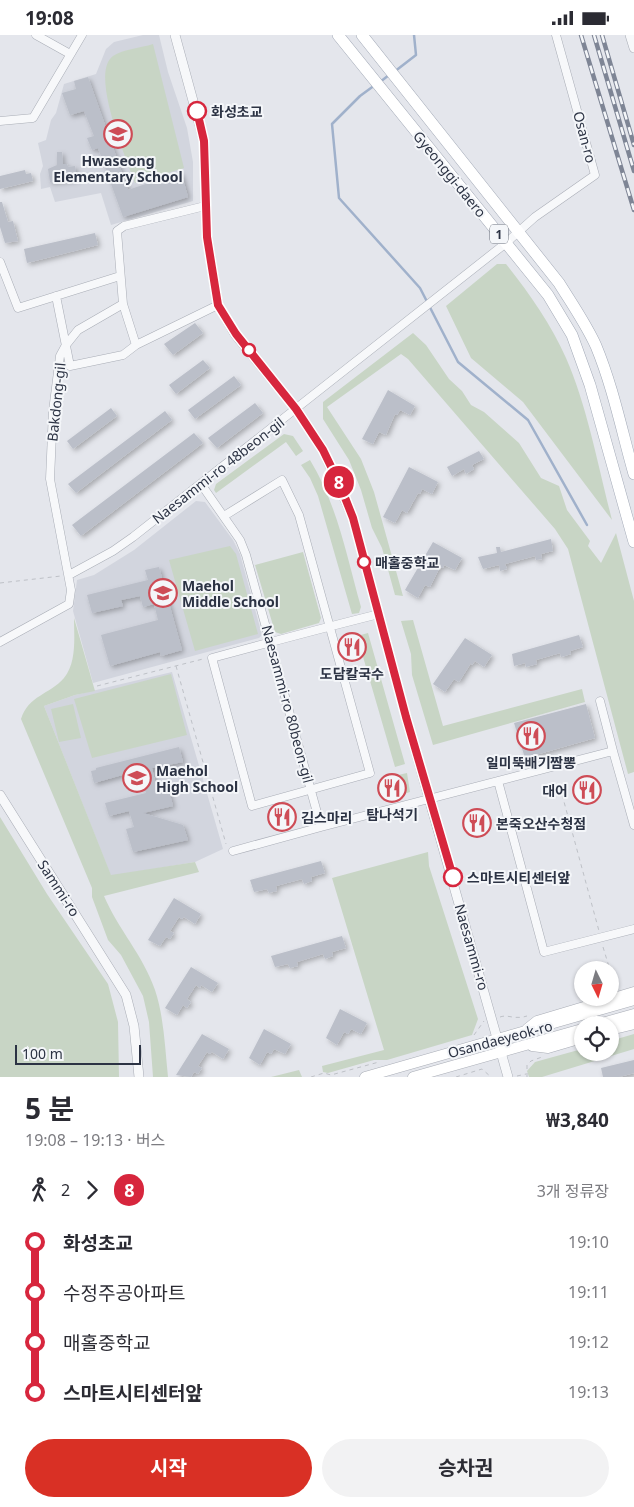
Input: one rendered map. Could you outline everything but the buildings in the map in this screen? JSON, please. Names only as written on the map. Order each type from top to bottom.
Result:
[{"type":"main road","name":"Gyeonggi-daero","points":[[338,35],[386,97],[548,295],[572,335],[590,385],[634,542]]},
{"type":"main road","name":"Gyeonggi-daero","points":[[362,35],[559,283],[580,316],[596,347],[610,388],[634,475]]},
{"type":"main road","points":[[522,1033],[537,1021],[634,992]]},
{"type":"main road","name":"Osandaeyeok-ro","points":[[365,1077],[634,1001]]},
{"type":"main road","points":[[619,1018],[634,1014]]},
{"type":"main road","points":[[619,1027],[634,1023]]},
{"type":"main road","name":"Osandaeyeok-ro","points":[[413,1077],[574,1031]]},
{"type":"main road","points":[[526,1045],[548,1048],[574,1040]]},
{"type":"street","points":[[36,35],[70,54]]},
{"type":"street","points":[[0,121],[33,118],[82,35]]},
{"type":"street","name":"Naesammi-ro","points":[[174,35],[204,141],[207,237],[218,305],[236,334],[296,409],[323,450],[353,518],[508,1077]]},
{"type":"street","name":"Osan-ro","points":[[518,233],[535,217],[595,175],[556,35]]},
{"type":"street","points":[[630,35],[634,48]]},
{"type":"street","points":[[136,345],[123,304],[117,231],[124,226],[205,206]]},
{"type":"street","name":"Naesammi-ro 48beon-gil","points":[[69,575],[113,551],[201,484],[518,233]]},
{"type":"street","points":[[0,262],[18,308],[120,275]]},
{"type":"street","points":[[56,296],[70,366],[123,355],[136,345],[218,305]]},
{"type":"street","name":"Bakdong-gil","points":[[0,642],[69,604],[71,590],[56,513],[50,461],[59,365],[66,345],[78,330],[123,304]]},
{"type":"street","points":[[224,516],[282,480],[299,515],[330,627],[370,773],[252,806],[212,658],[271,642],[330,627],[379,614]]},
{"type":"street","name":"Naesammi-ro 80beon-gil","points":[[201,484],[240,540],[246,555],[321,827]]},
{"type":"street","points":[[600,701],[634,825]]},
{"type":"street","points":[[234,851],[613,751]]},
{"type":"street","points":[[498,781],[544,952],[634,929]]},
{"type":"street","name":"Sammi-ro","points":[[0,795],[119,981],[130,1008],[138,1077]]},
{"type":"path","points":[[0,583],[69,575]]},
{"type":"path","points":[[98,686],[203,659]]},
{"type":"path","points":[[176,666],[226,844]]},
{"type":"path","points":[[560,787],[607,961]]},
{"type":"path","points":[[472,1037],[479,1031],[481,1022]]},
{"type":"path","points":[[310,1077],[324,1073],[331,1075],[376,1062],[383,1063]]},
{"type":"path","points":[[456,1077],[482,1069],[491,1077]]},
{"type":"path","points":[[512,1077],[526,1074]]},
{"type":"shaded area","name":"Hwaseong Elementary School","points":[[143,35],[159,35],[168,72],[187,128],[193,162],[193,201],[111,225],[101,193],[55,202],[50,187],[41,189],[40,174],[43,166],[38,143],[46,140],[64,84],[96,74],[106,49],[114,42]]},
{"type":"shaded area","name":"Maehol Middle School","points":[[196,501],[205,502],[233,540],[240,554],[262,635],[259,638],[93,683],[73,611],[77,580],[94,575],[134,550]]},
{"type":"shaded area","name":"Maehol High School","points":[[172,672],[223,849],[195,862],[111,876],[44,706],[75,695]]},
{"type":"green space","points":[[153,44],[184,168],[135,183],[112,117],[105,80],[107,65],[113,56],[127,50]]},
{"type":"green space","points":[[497,264],[506,264],[523,286],[539,309],[566,358],[580,396],[592,438],[612,520],[523,402],[471,358],[446,306]]},
{"type":"green space","points":[[413,333],[426,345],[449,379],[462,391],[471,405],[484,412],[519,443],[541,478],[559,486],[567,510],[590,541],[588,546],[601,563],[616,533],[634,601],[634,772],[628,774],[568,549],[555,529],[408,359],[401,354],[327,407],[361,459],[374,492],[403,596],[395,595],[382,548],[372,528],[361,490],[349,460],[323,419],[323,402]]},
{"type":"green space","points":[[284,434],[293,436],[303,451],[296,456],[286,442],[216,493],[214,490],[216,484]]},
{"type":"green space","points":[[310,460],[327,495],[340,531],[361,607],[359,613],[352,614],[318,496],[310,478],[301,465]]},
{"type":"green space","points":[[230,546],[236,554],[258,634],[195,651],[169,560]]},
{"type":"green space","points":[[303,552],[321,618],[319,623],[281,634],[275,632],[255,565]]},
{"type":"green space","points":[[74,618],[95,691],[75,695],[44,706],[111,875],[195,862],[199,872],[104,896],[116,920],[144,965],[155,990],[162,1022],[168,1077],[153,1077],[149,1022],[143,996],[121,955],[108,940],[92,897],[92,888],[21,719],[34,700],[58,684],[68,672],[74,649]]},
{"type":"green space","points":[[413,620],[443,726],[582,689],[585,702],[433,745],[412,675],[411,654],[401,621]]},
{"type":"green space","points":[[368,633],[405,764],[395,767],[357,636]]},
{"type":"green space","points":[[171,674],[187,735],[92,758],[74,699]]},
{"type":"green space","points":[[73,704],[81,738],[59,742],[51,709]]},
{"type":"green space","points":[[407,773],[410,792],[404,794],[398,775]]},
{"type":"green space","points":[[0,817],[47,894],[108,984],[118,1022],[119,1077],[0,1077]]},
{"type":"green space","points":[[428,852],[429,866],[478,1019],[472,1035],[387,1060],[374,1060],[328,1073],[323,1072],[322,1066],[384,1050],[332,878]]},
{"type":"green space","points":[[634,1034],[634,1049],[619,1054],[619,1038]]},
{"type":"green space","points":[[574,1051],[574,1061],[595,1061],[542,1077],[529,1077],[527,1071],[535,1062]]},
{"type":"green space","points":[[299,1070],[302,1077],[271,1077]]},
{"type":"waterway","points":[[394,72],[416,55],[414,35]]},
{"type":"waterway","points":[[380,82],[389,75]]},
{"type":"waterway","points":[[375,85],[360,96],[332,124],[339,198],[420,288],[458,362],[528,420],[587,525]]},
{"type":"railway","points":[[581,35],[634,210]]},
{"type":"railway","points":[[594,35],[634,171]]},
{"type":"railway","points":[[602,35],[634,145]]},
{"type":"bus line","name":"8","points":[[197,111],[204,141],[207,237],[218,305],[236,334],[296,409],[323,450],[340,485],[353,518],[406,717],[453,877]]},
{"type":"place","name":"화성초교","points":[[197,111]]},
{"type":"place","name":"Hwaseong Elementary School","points":[[118,134]]},
{"type":"place","name":"매홀중학교","points":[[364,562]]},
{"type":"place","name":"Maehol Middle School","points":[[163,593]]},
{"type":"place","name":"도담칼국수","points":[[352,647]]},
{"type":"place","name":"일미뚝배기짬뽕","points":[[531,736]]},
{"type":"place","name":"Maehol High School","points":[[137,778]]},
{"type":"place","name":"탐나석기","points":[[392,788]]},
{"type":"place","name":"대어","points":[[587,790]]},
{"type":"place","name":"김스마리","points":[[282,817]]},
{"type":"place","name":"본죽오산수청점","points":[[477,823]]},
{"type":"place","name":"스마트시티센터앞","points":[[453,877]]}]
